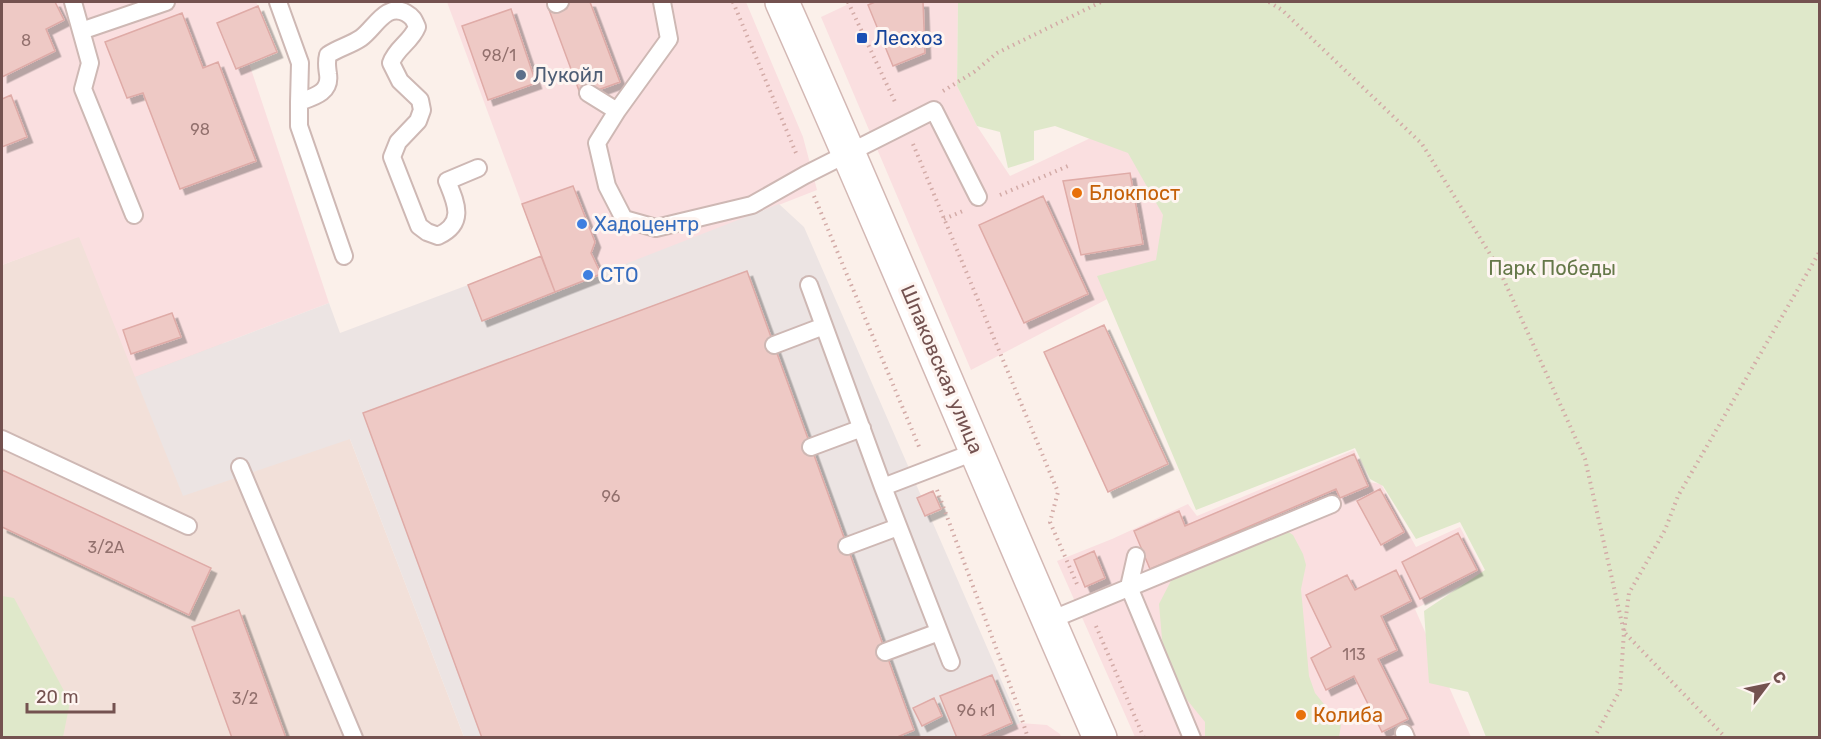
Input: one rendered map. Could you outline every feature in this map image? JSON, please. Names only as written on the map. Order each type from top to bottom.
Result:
[{"type":"main road","name":"Шпаковская улица","points":[[782,2],[849,152],[1100,738]]},
{"type":"lane","points":[[74,2],[90,63],[83,89],[134,215]]},
{"type":"lane","points":[[81,31],[166,2]]},
{"type":"lane","points":[[278,2],[300,63],[299,126],[344,256]]},
{"type":"lane","points":[[662,2],[669,39],[597,142],[607,186],[624,219],[656,228],[752,205],[849,152],[934,110],[978,197]]},
{"type":"lane","points":[[299,102],[320,94],[328,86],[325,65],[328,55],[367,34],[382,16],[393,10],[403,11],[413,18],[417,27],[413,36],[394,53],[391,63],[400,81],[420,100],[422,110],[418,121],[398,142],[392,157],[419,226],[438,236],[449,231],[457,218],[455,201],[447,181],[478,168]]},
{"type":"lane","points":[[588,93],[617,111]]},
{"type":"lane","points":[[809,285],[898,527],[951,662]]},
{"type":"lane","points":[[774,345],[824,326]]},
{"type":"lane","points":[[811,447],[862,428]]},
{"type":"lane","points":[[2,439],[189,526]]},
{"type":"lane","points":[[883,487],[977,451]]},
{"type":"lane","points":[[240,467],[354,738]]},
{"type":"lane","points":[[1048,621],[1332,504]]},
{"type":"lane","points":[[847,546],[898,527]]},
{"type":"lane","points":[[1136,556],[1129,587],[1192,738]]},
{"type":"lane","points":[[885,652],[939,632]]},
{"type":"path","points":[[733,2],[929,470],[1028,738]]},
{"type":"path","points":[[848,2],[904,125],[1058,492],[1050,522],[1144,738]]},
{"type":"path","points":[[934,95],[974,72],[997,53],[1101,2]]},
{"type":"path","points":[[1269,2],[1282,10],[1422,144],[1498,267],[1586,459],[1624,632],[1726,738]]},
{"type":"path","points":[[996,197],[1068,166]]},
{"type":"path","points":[[944,219],[965,210]]},
{"type":"path","points":[[1594,738],[1620,690],[1629,593],[1665,530],[1678,496],[1820,251]]},
{"type":"shaded area","points":[[2,2],[256,2],[258,6],[217,23],[249,63],[329,303],[135,377],[79,237],[2,265]]},
{"type":"shaded area","points":[[447,2],[746,2],[803,137],[817,190],[482,321],[468,285],[541,256]]},
{"type":"shaded area","points":[[853,2],[958,2],[957,86],[977,126],[1010,176],[1116,126],[1186,258],[971,370],[821,17]]},
{"type":"shaded area","points":[[779,204],[804,227],[1020,723],[981,738],[464,737],[350,439],[183,496],[135,377],[329,303],[340,333],[468,285],[482,320]]},
{"type":"shaded area","points":[[79,236],[350,439],[464,737],[2,738],[2,265]]},
{"type":"shaded area","points":[[1354,450],[1369,482],[1381,484],[1416,547],[1460,527],[1484,573],[1415,609],[1471,737],[1135,737],[1057,561],[1188,504],[1197,516]]},
{"type":"shaded area","points":[[1020,723],[1047,725],[1061,737],[981,738]]},
{"type":"green space","name":"Парк Победы","points":[[958,2],[1819,2],[1819,737],[1486,737],[1468,692],[1429,683],[1424,611],[1485,570],[1460,522],[1416,539],[1383,486],[1370,479],[1355,448],[1196,510],[1097,276],[1156,260],[1163,215],[1128,153],[1055,126],[1034,131],[1034,160],[1008,168],[1000,132],[977,126],[957,86]]},
{"type":"green space","points":[[1272,521],[1293,535],[1303,554],[1306,565],[1301,589],[1309,676],[1315,693],[1341,725],[1339,737],[1205,737],[1205,722],[1179,690],[1164,662],[1159,604],[1176,571],[1198,548],[1234,529]]},
{"type":"green space","points":[[2,596],[14,598],[70,702],[63,737],[2,737]]},
{"type":"building","points":[[2,2],[55,2],[64,20],[46,29],[55,51],[2,77]]},
{"type":"building","points":[[562,2],[590,2],[620,82],[581,96],[548,7]]},
{"type":"building","points":[[875,2],[923,2],[925,53],[893,66],[868,5]]},
{"type":"building","points":[[258,6],[277,52],[236,69],[217,23]]},
{"type":"building","points":[[511,9],[536,83],[488,100],[462,26]]},
{"type":"building","points":[[182,13],[203,68],[218,62],[256,161],[180,189],[143,93],[127,98],[105,42]]},
{"type":"building","points":[[11,95],[27,137],[2,147],[2,99]]},
{"type":"building","points":[[1130,173],[1143,244],[1081,255],[1063,181]]},
{"type":"building","points":[[573,186],[595,242],[591,253],[601,274],[555,292],[522,204]]},
{"type":"building","points":[[1043,196],[1088,294],[1024,323],[979,225]]},
{"type":"building","points":[[541,256],[555,292],[482,321],[468,285]]},
{"type":"building","points":[[747,271],[914,730],[895,738],[482,738],[363,413]]},
{"type":"building","points":[[172,313],[181,337],[131,354],[123,330]]},
{"type":"building","points":[[1104,325],[1168,464],[1108,492],[1044,352]]},
{"type":"building","points":[[1354,454],[1368,486],[1340,498],[1336,489],[1150,569],[1134,531],[1179,511],[1185,526]]},
{"type":"building","points":[[2,470],[211,568],[189,615],[2,527]]},
{"type":"building","points":[[1380,489],[1404,532],[1381,545],[1357,501]]},
{"type":"building","points":[[933,491],[941,509],[925,516],[917,498]]},
{"type":"building","points":[[1458,533],[1477,570],[1420,599],[1402,562]]},
{"type":"building","points":[[1094,551],[1105,578],[1085,587],[1074,560]]},
{"type":"building","points":[[1396,570],[1411,601],[1381,616],[1397,650],[1378,659],[1408,719],[1382,732],[1354,676],[1326,690],[1311,658],[1331,647],[1306,595],[1347,575],[1355,590]]},
{"type":"building","points":[[239,610],[286,738],[232,738],[192,627]]},
{"type":"building","points":[[992,675],[1012,723],[978,738],[957,738],[940,696]]},
{"type":"building","points":[[934,698],[942,716],[922,726],[913,708]]},
{"type":"place","name":"Лесхоз","points":[[862,38]]},
{"type":"place","name":"Лукойл","points":[[521,75]]},
{"type":"place","name":"Блокпост","points":[[1077,193]]},
{"type":"place","name":"Хадоцентр","points":[[582,224]]},
{"type":"place","name":"СТО","points":[[588,275]]},
{"type":"place","name":"Колиба","points":[[1301,715]]}]
